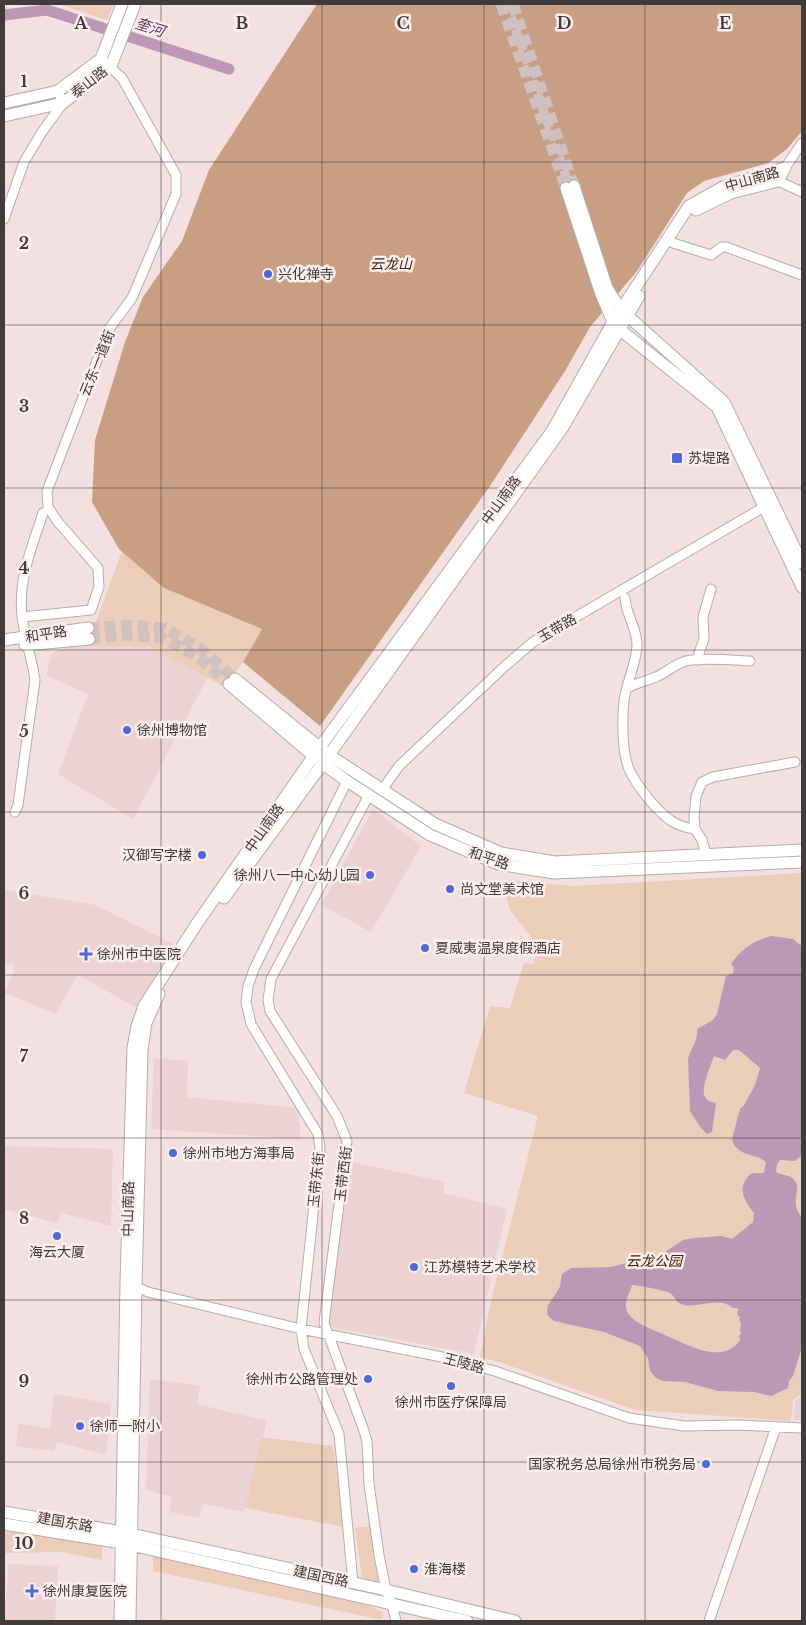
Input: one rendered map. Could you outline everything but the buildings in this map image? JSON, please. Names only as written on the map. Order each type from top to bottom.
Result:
[{"type":"main road","name":"泰山路","points":[[4,116],[63,103],[106,63],[122,4]]},
{"type":"main road","name":"泰山路","points":[[112,46],[127,25],[135,4]]},
{"type":"main road","name":"泰山路","points":[[4,103],[58,91],[106,63]]},
{"type":"main road","name":"中山南路","points":[[624,313],[689,206],[723,186],[785,168]]},
{"type":"main road","name":"中山南路","points":[[130,1621],[127,1539],[133,1048],[136,1026],[144,1006],[171,963],[552,431],[616,325],[694,211],[731,193],[778,181],[785,168]]},
{"type":"main road","points":[[759,484],[717,407],[616,325],[601,294],[570,187],[607,288],[624,313],[724,402],[759,484],[765,502],[801,581]]},
{"type":"main road","points":[[765,502],[799,553],[802,563]]},
{"type":"main road","name":"和平路","points":[[4,648],[27,641],[88,633]]},
{"type":"main road","name":"和平路","points":[[4,640],[27,641]]},
{"type":"main road","name":"和平路","points":[[232,682],[321,756],[347,781],[430,835],[498,864],[554,873],[802,862]]},
{"type":"main road","name":"和平路","points":[[321,756],[382,790],[435,824],[501,853],[555,862],[802,850]]},
{"type":"main road","name":"建国东路","points":[[4,1512],[127,1539]]},
{"type":"main road","name":"建国东路","points":[[4,1524],[127,1539]]},
{"type":"main road","name":"中山南路","points":[[120,1621],[127,1539]]},
{"type":"main road","name":"建国西路","points":[[127,1539],[353,1583],[515,1621]]},
{"type":"main road","name":"建国西路","points":[[127,1539],[467,1621]]},
{"type":"street","name":"云东一道街","points":[[22,617],[91,610],[99,587],[98,568],[58,522],[48,507],[47,491],[108,330],[132,298],[176,194],[176,175],[122,78],[106,63]]},
{"type":"street","points":[[4,219],[24,162],[42,132],[63,103],[58,91]]},
{"type":"street","points":[[785,168],[802,143]]},
{"type":"street","points":[[769,172],[778,181],[802,192]]},
{"type":"street","points":[[673,243],[711,255],[722,247],[730,248],[802,275]]},
{"type":"street","name":"玉带路","points":[[382,790],[399,766],[533,642],[765,502]]},
{"type":"street","points":[[15,812],[18,806],[35,680],[22,617],[23,574],[43,514]]},
{"type":"street","points":[[699,660],[699,653],[704,639],[703,617],[711,589]]},
{"type":"street","points":[[625,598],[628,615],[637,635],[637,647],[623,714],[624,737],[630,770],[645,793],[665,816],[674,823],[695,829]]},
{"type":"street","points":[[627,688],[689,660],[750,661]]},
{"type":"street","points":[[706,855],[702,840],[695,829],[694,806],[702,782],[713,777],[796,762]]},
{"type":"street","name":"玉带东街","points":[[347,781],[254,969],[248,986],[246,1002],[251,1024],[318,1134],[320,1148],[304,1349],[339,1434],[353,1583]]},
{"type":"street","name":"玉带西街","points":[[369,795],[271,979],[268,988],[270,1011],[337,1116],[347,1141],[324,1323],[325,1333],[363,1428],[369,1484],[386,1590],[396,1621]]},
{"type":"street","name":"王陵路","points":[[131,1285],[148,1292],[305,1330],[442,1357],[495,1371],[628,1418],[684,1426],[802,1428]]},
{"type":"street","points":[[709,1621],[776,1427]]},
{"type":"shaded area","name":"徐州博物馆","points":[[70,646],[148,646],[208,677],[133,819],[58,774],[88,694],[46,675],[52,653]]},
{"type":"shaded area","name":"徐州八一中心幼儿园","points":[[373,809],[421,846],[371,932],[321,905]]},
{"type":"shaded area","name":"徐州市中医院","points":[[4,890],[95,905],[174,944],[137,1008],[78,975],[55,1014],[5,993],[14,965],[4,963]]},
{"type":"shaded area","name":"云龙公园","points":[[772,936],[793,939],[802,946],[802,1155],[795,1161],[780,1160],[777,1164],[776,1172],[794,1180],[797,1188],[796,1206],[802,1217],[802,1347],[788,1388],[771,1396],[754,1392],[718,1391],[685,1382],[663,1381],[656,1378],[650,1371],[648,1358],[640,1346],[604,1332],[554,1321],[548,1316],[547,1311],[560,1286],[562,1274],[571,1268],[611,1267],[662,1254],[683,1240],[693,1238],[721,1236],[732,1239],[753,1222],[754,1213],[744,1198],[744,1183],[752,1173],[764,1173],[766,1162],[739,1150],[734,1145],[732,1139],[740,1109],[755,1085],[760,1068],[739,1050],[733,1050],[725,1060],[714,1056],[704,1088],[706,1098],[716,1103],[712,1132],[707,1134],[690,1111],[688,1059],[696,1041],[697,1029],[713,1020],[717,1014],[726,976],[733,973],[734,967],[731,964],[749,946]],"holes":[[[632,1285],[670,1293],[679,1303],[684,1305],[722,1303],[737,1308],[741,1323],[740,1340],[733,1348],[724,1351],[704,1351],[644,1326],[627,1311],[626,1301]]]},
{"type":"shaded area","points":[[154,1058],[188,1061],[187,1097],[299,1108],[300,1139],[151,1129]]},
{"type":"shaded area","points":[[4,1146],[113,1149],[111,1226],[62,1213],[57,1223],[4,1209]]},
{"type":"shaded area","name":"江苏模特艺术学校","points":[[352,1162],[445,1182],[443,1193],[507,1209],[474,1354],[325,1326]]},
{"type":"shaded area","points":[[150,1380],[200,1386],[197,1404],[267,1421],[244,1512],[203,1504],[199,1518],[169,1512],[172,1497],[146,1490]]},
{"type":"shaded area","name":"徐师一附小","points":[[54,1394],[111,1404],[106,1455],[57,1442],[54,1451],[16,1446],[19,1423],[50,1429]]},
{"type":"shaded area","points":[[802,1395],[802,1420],[794,1420],[795,1401]]},
{"type":"shaded area","name":"徐州康复医院","points":[[9,1564],[58,1566],[55,1621],[4,1621]]},
{"type":"green space","points":[[58,4],[114,4],[107,20]]},
{"type":"green space","name":"云龙山","points":[[317,4],[802,4],[802,131],[787,149],[768,163],[704,181],[687,193],[637,271],[590,327],[565,371],[490,486],[320,726],[243,662],[262,629],[164,588],[119,549],[92,502],[95,440],[125,342],[143,297],[182,241],[209,170]]},
{"type":"green space","points":[[122,551],[164,588],[262,629],[243,662],[225,687],[148,646],[87,646]]},
{"type":"green space","name":"云龙公园","points":[[802,873],[802,1393],[793,1400],[791,1421],[635,1410],[480,1357],[491,1301],[538,1116],[464,1093],[490,1006],[510,1008],[524,963],[534,964],[538,946],[510,910],[506,896],[509,890],[515,882],[524,880],[573,886]]},
{"type":"green space","points":[[262,1437],[333,1446],[344,1527],[245,1508]]},
{"type":"green space","points":[[370,1526],[379,1584],[362,1577],[355,1528]]},
{"type":"green space","points":[[4,1531],[102,1543],[102,1560],[61,1552],[4,1553]]},
{"type":"green space","points":[[153,1555],[346,1596],[383,1612],[382,1619],[153,1571]]},
{"type":"waterway","name":"奎河","points":[[4,15],[47,10],[229,69]]},
{"type":"tunnel","points":[[501,4],[566,188]]},
{"type":"tunnel","points":[[507,4],[570,188]]},
{"type":"tunnel","points":[[513,4],[574,186]]},
{"type":"tunnel","points":[[88,628],[127,625],[164,628],[200,648],[235,679]]},
{"type":"tunnel","points":[[89,639],[126,635],[162,638],[197,656],[229,684]]},
{"type":"place","name":"兴化禅寺","points":[[268,274]]},
{"type":"place","name":"苏堤路","points":[[677,458]]},
{"type":"place","name":"徐州博物馆","points":[[127,730]]},
{"type":"place","name":"汉御写字楼","points":[[202,855]]},
{"type":"place","name":"徐州八一中心幼儿园","points":[[370,875]]},
{"type":"place","name":"尚文堂美术馆","points":[[450,889]]},
{"type":"place","name":"夏威夷温泉度假酒店","points":[[425,948]]},
{"type":"place","name":"徐州市中医院","points":[[86,954]]},
{"type":"place","name":"徐州市地方海事局","points":[[173,1153]]},
{"type":"place","name":"海云大厦","points":[[57,1236]]},
{"type":"place","name":"江苏模特艺术学校","points":[[414,1267]]},
{"type":"place","name":"徐州市公路管理处","points":[[368,1379]]},
{"type":"place","name":"徐州市医疗保障局","points":[[451,1386]]},
{"type":"place","name":"徐师一附小","points":[[80,1426]]},
{"type":"place","name":"国家税务总局徐州市税务局","points":[[706,1464]]},
{"type":"place","name":"淮海楼","points":[[414,1569]]},
{"type":"place","name":"徐州康复医院","points":[[32,1591]]}]
